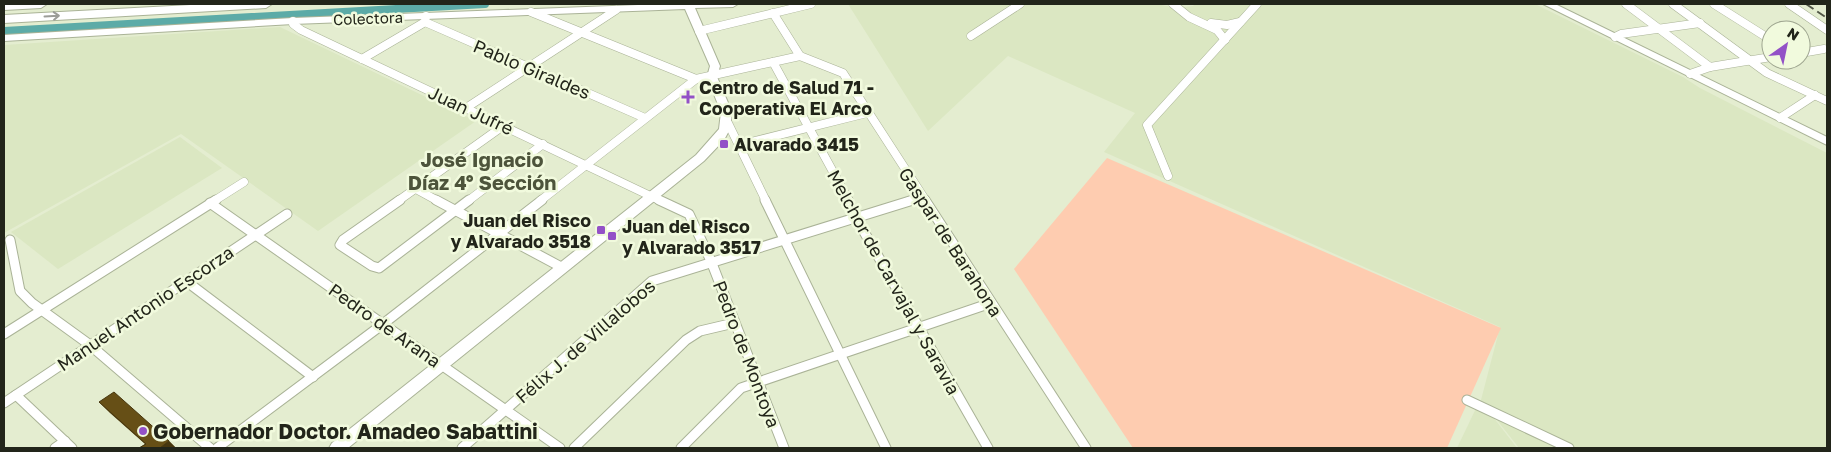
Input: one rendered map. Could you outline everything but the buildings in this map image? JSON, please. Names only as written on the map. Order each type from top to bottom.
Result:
[{"type":"highway","points":[[4,6],[41,4]]},
{"type":"highway","points":[[4,19],[266,4]]},
{"type":"main road","name":"Colectora","points":[[4,38],[293,21],[425,19],[531,12],[733,4]]},
{"type":"main road","points":[[1548,4],[1827,141]]},
{"type":"main road","points":[[337,448],[653,196],[700,158],[716,142],[728,124],[726,106],[712,77],[715,66],[689,7]]},
{"type":"street","points":[[698,31],[811,4]]},
{"type":"street","points":[[972,36],[1020,4]]},
{"type":"street","points":[[1173,4],[1189,17],[1217,30],[1225,40]]},
{"type":"street","points":[[1168,176],[1147,129],[1148,125],[1257,4]]},
{"type":"street","points":[[1626,4],[1710,67]]},
{"type":"street","points":[[1673,4],[1767,73],[1827,101]]},
{"type":"street","points":[[1714,4],[1761,34]]},
{"type":"street","points":[[1789,4],[1827,30]]},
{"type":"street","points":[[1187,5],[1192,14],[1211,23],[1227,25],[1240,22]]},
{"type":"street","points":[[466,108],[616,10]]},
{"type":"street","points":[[531,12],[696,79],[712,77],[800,56],[773,13]]},
{"type":"street","points":[[362,59],[425,19]]},
{"type":"street","name":"Pablo Giraldes","points":[[425,19],[528,67],[645,118]]},
{"type":"street","name":"Juan Jufré","points":[[293,21],[293,24],[301,30],[653,196]]},
{"type":"street","points":[[1615,37],[1700,23]]},
{"type":"street","points":[[1811,52],[1824,50]]},
{"type":"street","name":"Gaspar de Barahona","points":[[800,56],[843,74],[1086,448]]},
{"type":"street","points":[[1690,74],[1710,67],[1761,58]]},
{"type":"street","name":"Melchor de Carvajal y Saravia","points":[[772,62],[856,217],[988,448]]},
{"type":"street","points":[[217,448],[383,324],[696,79]]},
{"type":"street","points":[[1780,118],[1815,95]]},
{"type":"street","points":[[739,145],[867,113]]},
{"type":"street","points":[[728,124],[786,238],[886,448]]},
{"type":"street","points":[[504,126],[343,240],[340,246],[372,266],[379,268],[543,144]]},
{"type":"street","points":[[4,334],[244,182]]},
{"type":"street","points":[[416,188],[563,268]]},
{"type":"street","name":"Pedro de Montoya","points":[[653,196],[689,214],[711,262],[756,382],[784,448]]},
{"type":"street","name":"Félix J. de Villalobos","points":[[462,448],[647,284],[659,278],[922,197]]},
{"type":"street","name":"Pedro de Arana","points":[[210,203],[560,448]]},
{"type":"street","name":"Manuel Antonio Escorza","points":[[4,403],[286,214]]},
{"type":"street","points":[[10,240],[20,291],[32,303],[43,309],[90,345],[210,448]]},
{"type":"street","points":[[186,281],[313,377]]},
{"type":"street","points":[[681,448],[735,392],[756,382],[991,303]]},
{"type":"street","points":[[574,448],[686,340],[700,331],[734,323]]},
{"type":"street","points":[[16,395],[68,445]]},
{"type":"street","points":[[1467,400],[1569,448]]},
{"type":"street","points":[[54,448],[68,445]]},
{"type":"shaded area","points":[[848,4],[1156,4],[1177,8],[1193,6],[1195,4],[1535,4],[1683,77],[1700,88],[1827,153],[1827,448],[1519,448],[1481,400],[1500,327],[1104,152],[1135,113],[1008,56],[928,131]]},
{"type":"shaded area","points":[[280,27],[476,121],[318,231],[181,134],[4,233],[4,45]]},
{"type":"shaded area","points":[[180,137],[222,168],[58,269],[11,232]]},
{"type":"shaded area","points":[[1107,158],[1501,328],[1447,448],[1133,448],[1014,269]]},
{"type":"shaded area","points":[[1480,400],[1517,448],[1457,448]]},
{"type":"waterway","points":[[4,31],[485,4]]},
{"type":"railway","points":[[1806,4],[1827,18]]},
{"type":"place","name":"Centro de Salud 71 - Cooperativa El Arco","points":[[688,97]]},
{"type":"place","name":"Alvarado 3415","points":[[724,144]]},
{"type":"place","name":"Juan del Risco y Alvarado 3518","points":[[601,230]]},
{"type":"place","name":"Juan del Risco y Alvarado 3517","points":[[612,236]]},
{"type":"place","name":"Gobernador Doctor. Amadeo Sabattini","points":[[143,431]]},
{"type":"district","name":"José Ignacio Díaz 4° Sección","points":[[482,170]]}]
